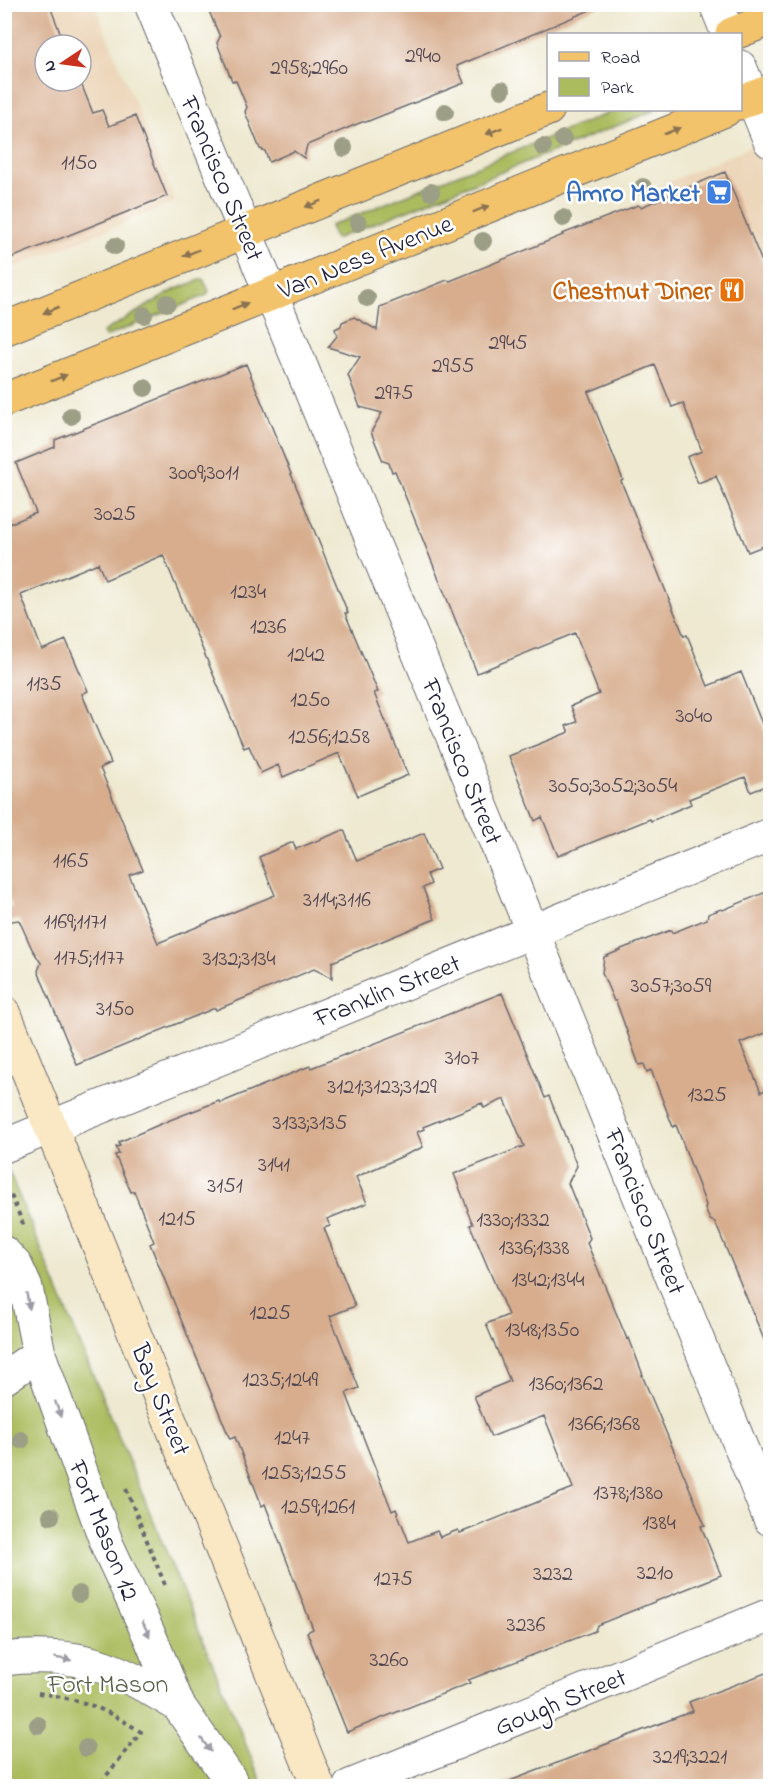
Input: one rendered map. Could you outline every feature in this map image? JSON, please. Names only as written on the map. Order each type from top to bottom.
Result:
[{"type":"main road","points":[[733,33],[771,19]]},
{"type":"main road","points":[[4,329],[547,110]]},
{"type":"main road","name":"Van Ness Avenue","points":[[4,400],[720,111]]},
{"type":"main road","name":"Bay Street","points":[[4,1012],[318,1786]]},
{"type":"street","name":"Francisco Street","points":[[151,4],[533,931],[771,1519]]},
{"type":"street","points":[[716,4],[730,33]]},
{"type":"street","points":[[742,72],[747,100],[771,141]]},
{"type":"street","name":"Franklin Street","points":[[4,1146],[771,835]]},
{"type":"street","name":"Fort Mason 12","points":[[4,1253],[16,1266],[26,1287],[39,1354],[108,1547],[151,1639],[178,1705]]},
{"type":"street","points":[[4,1378],[39,1354]]},
{"type":"street","name":"Gough Street","points":[[350,1786],[771,1615]]},
{"type":"street","points":[[4,1659],[55,1657],[97,1665],[139,1682],[178,1705],[233,1786]]},
{"type":"path","points":[[4,1195],[10,1193]]},
{"type":"path","points":[[36,1692],[68,1697],[98,1707],[141,1732],[103,1780]]},
{"type":"shaded area","points":[[5,5],[95,5],[175,202],[5,271]]},
{"type":"shaded area","points":[[770,138],[770,285],[690,313],[641,194]]},
{"type":"green space","points":[[614,111],[654,111],[335,239],[330,226]]},
{"type":"green space","points":[[203,279],[209,291],[207,295],[105,337],[103,332],[176,289]]},
{"type":"green space","name":"Fort Mason","points":[[5,1162],[263,1786],[5,1786]]},
{"type":"building","points":[[4,4],[49,4],[60,33],[33,33],[33,93],[85,93],[93,113],[102,110],[109,126],[135,116],[167,196],[4,261]]},
{"type":"building","points":[[206,4],[602,5],[457,66],[464,83],[307,145],[304,158],[294,151],[269,162],[265,151],[260,149],[245,112],[247,107],[236,81],[232,81],[217,43],[220,37]]},
{"type":"building","points":[[725,172],[771,284],[771,543],[748,552],[716,476],[698,483],[687,457],[702,451],[683,403],[672,407],[655,365],[588,392],[623,480],[621,481],[684,636],[687,635],[708,686],[741,672],[771,746],[771,784],[751,792],[745,777],[689,799],[691,804],[651,821],[650,819],[558,856],[542,817],[535,821],[509,756],[569,732],[566,726],[577,722],[571,706],[599,694],[575,633],[477,673],[395,471],[392,472],[389,463],[383,461],[371,432],[382,413],[360,407],[348,375],[360,357],[328,347],[337,336],[335,329],[341,326],[342,322],[354,317],[377,330],[380,307],[447,280],[450,281],[562,234],[638,205],[641,207]]},
{"type":"building","points":[[246,364],[348,613],[345,613],[378,692],[374,693],[408,775],[358,796],[339,753],[283,777],[278,765],[261,773],[249,746],[244,748],[163,555],[105,580],[98,563],[21,595],[42,650],[66,640],[88,691],[82,694],[111,763],[100,768],[143,870],[129,875],[158,943],[275,895],[259,857],[293,842],[296,849],[344,830],[357,861],[424,833],[439,869],[427,874],[431,884],[423,888],[435,919],[332,962],[332,978],[314,969],[77,1065],[38,971],[41,963],[19,920],[4,922],[12,906],[4,889],[4,526],[36,513],[16,463],[55,447],[55,440]]},
{"type":"building","points":[[771,890],[771,1031],[740,1043],[761,1092],[771,1088],[770,1354],[715,1222],[710,1220],[705,1209],[706,1205],[676,1125],[673,1127],[651,1070],[647,1072],[644,1064],[639,1065],[616,1001],[602,973],[604,957],[671,930],[672,933],[707,919],[708,914]]},
{"type":"building","points":[[502,993],[545,1098],[549,1096],[577,1166],[568,1183],[590,1238],[587,1243],[627,1339],[629,1338],[642,1375],[705,1525],[701,1526],[721,1575],[597,1625],[595,1631],[468,1680],[470,1683],[347,1732],[307,1632],[313,1629],[265,1504],[262,1506],[235,1437],[230,1439],[150,1244],[154,1242],[134,1191],[131,1192],[115,1155],[119,1154],[116,1147],[120,1146],[119,1142],[310,1066],[311,1068]],"holes":[[[505,1100],[524,1146],[454,1174],[473,1224],[470,1225],[508,1315],[486,1324],[510,1381],[474,1396],[491,1437],[544,1416],[573,1488],[460,1533],[458,1530],[440,1537],[437,1531],[409,1542],[396,1509],[392,1511],[346,1393],[359,1388],[330,1316],[355,1306],[324,1228],[330,1226],[327,1219],[367,1203],[356,1177],[423,1147],[417,1132],[424,1129],[423,1127],[482,1103],[484,1108]]]},
{"type":"building","points":[[771,1671],[771,1786],[503,1786],[502,1784],[693,1711],[689,1702]]},
{"type":"place","name":"Amro Market","points":[[719,192]]},
{"type":"place","name":"Chestnut Diner","points":[[732,290]]}]
